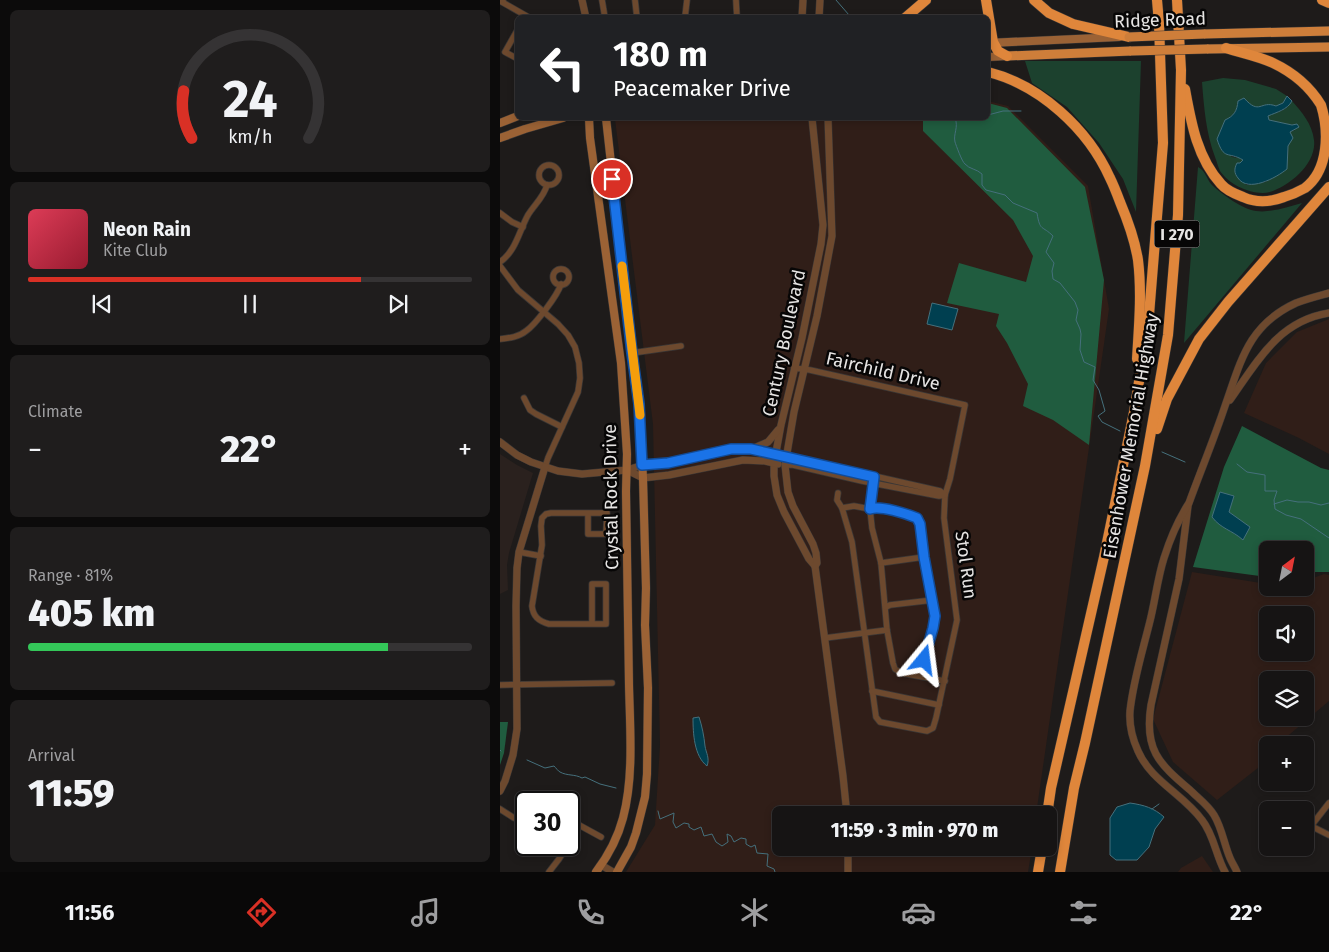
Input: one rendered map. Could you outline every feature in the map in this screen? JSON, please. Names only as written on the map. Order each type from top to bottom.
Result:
[{"type":"highway","points":[[908,15],[926,0]]},
{"type":"highway","points":[[986,0],[987,15]]},
{"type":"highway","points":[[1034,0],[1049,12],[1073,24],[1129,37]]},
{"type":"highway","name":"Eisenhower Memorial Highway","points":[[1048,806],[1134,412],[1148,327],[1163,143],[1159,23],[1156,0]]},
{"type":"highway","name":"Eisenhower Memorial Highway","points":[[1060,872],[1074,788],[1086,743],[1145,466],[1168,335],[1178,215],[1181,70],[1177,0]]},
{"type":"highway","points":[[1322,0],[1329,3]]},
{"type":"highway","name":"Ridge Road","points":[[1129,37],[1329,31]]},
{"type":"highway","points":[[990,42],[998,51],[1007,56]]},
{"type":"highway","name":"Ridge Road","points":[[1007,56],[1226,48],[1329,47]]},
{"type":"highway","points":[[1181,70],[1199,150],[1208,168],[1221,185],[1233,193],[1256,201],[1280,199],[1294,194],[1305,188],[1324,162],[1329,142],[1327,122],[1321,106],[1310,90],[1295,76],[1273,63],[1226,48]]},
{"type":"highway","points":[[990,72],[1032,90],[1049,102],[1082,134],[1110,177],[1132,234],[1138,259],[1140,313],[1134,412]]},
{"type":"highway","points":[[1145,466],[1167,399],[1199,339],[1228,302],[1327,188]]},
{"type":"highway","points":[[1066,872],[1074,788]]},
{"type":"highway","points":[[1038,872],[1041,856]]},
{"type":"main road","name":"Ridge Road","points":[[990,42],[1129,37]]},
{"type":"main road","points":[[990,57],[1007,56]]},
{"type":"main road","points":[[500,123],[515,117]]},
{"type":"main road","points":[[500,138],[556,120]]},
{"type":"main road","name":"Crystal Rock Drive","points":[[589,120],[621,362],[626,430],[630,720],[629,781],[626,801],[619,829],[602,865],[596,872]]},
{"type":"main road","name":"Crystal Rock Drive","points":[[606,120],[639,404],[644,478],[645,624],[648,688],[647,774],[643,809],[636,833],[617,872]]},
{"type":"street","points":[[503,0],[502,2],[523,15]]},
{"type":"street","points":[[582,0],[584,15]]},
{"type":"street","points":[[602,0],[604,15]]},
{"type":"street","points":[[635,0],[638,15]]},
{"type":"street","points":[[685,15],[686,0]]},
{"type":"street","points":[[736,0],[737,15]]},
{"type":"street","points":[[802,15],[803,0]]},
{"type":"street","points":[[819,15],[820,0]]},
{"type":"street","points":[[515,34],[505,52],[515,57]]},
{"type":"street","name":"Century Boulevard","points":[[812,120],[823,225],[821,244],[802,338],[781,425],[774,463],[774,476],[777,495],[784,512],[814,566],[846,806]]},
{"type":"street","name":"Century Boulevard","points":[[814,566],[817,563],[816,553],[788,492],[785,465],[794,412],[817,316],[832,236],[828,120]]},
{"type":"street","points":[[500,791],[505,781],[516,742],[516,606],[519,552],[548,458],[578,392],[580,378],[575,348],[568,335],[518,290],[500,264],[511,252],[529,214],[546,191],[547,185]]},
{"type":"street","points":[[500,213],[523,227]]},
{"type":"street","points":[[500,339],[516,336],[527,331],[544,312],[559,291],[561,284]]},
{"type":"street","points":[[1237,872],[1214,814],[1206,804],[1176,779],[1162,764],[1154,750],[1148,722],[1179,579],[1189,503],[1240,362],[1251,341],[1278,314],[1297,303],[1329,293]]},
{"type":"street","points":[[1225,407],[1251,368],[1282,333],[1315,315],[1329,312]]},
{"type":"street","points":[[632,353],[681,346]]},
{"type":"street","name":"Fairchild Drive","points":[[794,368],[965,405]]},
{"type":"street","points":[[524,398],[530,410],[562,427]]},
{"type":"street","name":"Stol Run","points":[[872,691],[876,717],[880,722],[927,732],[933,728],[945,681],[957,620],[944,518],[945,494],[950,480],[965,405]]},
{"type":"street","points":[[751,449],[768,442],[781,425]]},
{"type":"street","points":[[500,442],[517,455],[531,462],[545,467],[582,474],[627,470],[642,465],[668,463],[731,449],[751,449],[786,456],[940,496],[945,494]]},
{"type":"street","points":[[627,470],[644,478],[669,475],[743,460],[793,465],[874,480]]},
{"type":"street","points":[[874,480],[870,509],[872,528],[881,563],[892,663],[901,673],[945,681]]},
{"type":"street","points":[[838,493],[837,500],[842,508],[852,542],[872,691],[939,705]]},
{"type":"street","points":[[1189,503],[1181,515],[1164,559],[1137,672],[1130,710],[1130,725],[1138,752],[1147,768],[1204,821],[1225,872]]},
{"type":"street","points":[[842,508],[854,506],[870,509],[880,508],[917,518],[920,524],[935,616],[919,676]]},
{"type":"street","points":[[588,513],[588,534],[606,534],[607,513],[588,513],[551,513],[546,514],[542,518],[541,556],[532,611],[534,616],[542,622],[549,624],[592,624],[606,624],[606,584],[592,584],[592,624]]},
{"type":"street","points":[[519,552],[541,556]]},
{"type":"street","points":[[881,563],[924,557]]},
{"type":"street","points":[[886,607],[932,600]]},
{"type":"street","points":[[825,638],[887,630]]},
{"type":"street","points":[[500,685],[612,682]]},
{"type":"street","points":[[1329,802],[1311,826],[1329,836]]},
{"type":"street","points":[[500,810],[515,818]]},
{"type":"street","points":[[580,826],[602,837]]},
{"type":"street","points":[[548,872],[559,856]]},
{"type":"street","points":[[848,856],[848,872]]},
{"type":"street","points":[[602,865],[613,872]]},
{"type":"shaded area","points":[[990,102],[1008,106],[1088,186],[1109,309],[1037,806],[772,806],[772,856],[1031,856],[1028,872],[626,872],[655,825],[660,745],[653,424],[615,120],[990,120]]},
{"type":"shaded area","points":[[1329,319],[1329,454],[1244,413],[1266,363],[1297,332]]},
{"type":"shaded area","points":[[500,454],[533,473],[509,553],[507,565],[508,590],[500,594]]},
{"type":"shaded area","points":[[1192,572],[1259,583],[1259,596],[1314,596],[1314,578],[1324,574],[1329,575],[1329,701],[1314,714],[1314,671],[1259,671],[1259,726],[1299,726],[1288,736],[1259,736],[1259,767],[1217,800],[1173,762],[1153,719]]},
{"type":"shaded area","points":[[1202,856],[1213,872],[1178,872],[1181,868]]},
{"type":"green space","points":[[1025,61],[1141,61],[1136,212],[1123,179],[1099,143],[1067,107],[1032,83]]},
{"type":"green space","points":[[1223,78],[1245,80],[1276,89],[1287,96],[1283,103],[1276,106],[1256,107],[1249,104],[1244,98],[1238,101],[1237,108],[1231,117],[1225,120],[1217,139],[1232,157],[1244,160],[1240,163],[1246,185],[1266,182],[1288,157],[1290,132],[1295,130],[1292,125],[1269,120],[1268,115],[1282,111],[1292,101],[1309,124],[1314,140],[1314,149],[1311,157],[1301,172],[1286,185],[1270,192],[1257,193],[1236,185],[1220,171],[1207,130],[1202,82]]},
{"type":"green space","points":[[990,104],[1007,108],[1085,187],[1104,280],[1089,445],[1053,420],[1023,406],[1028,384],[996,326],[999,314],[947,303],[959,263],[1026,282],[1033,256],[1013,220],[923,131],[923,120],[990,120]]},
{"type":"green space","points":[[1198,167],[1216,189],[1245,208],[1262,211],[1285,208],[1302,203],[1184,343]]},
{"type":"green space","points":[[1242,426],[1321,468],[1329,470],[1329,572],[1314,572],[1314,541],[1259,541],[1259,576],[1193,567],[1224,467]]},
{"type":"green space","points":[[500,722],[508,722],[504,753],[500,765]]},
{"type":"water","points":[[1287,96],[1292,101],[1290,104],[1268,116],[1269,120],[1292,125],[1297,124],[1299,127],[1290,132],[1293,138],[1288,146],[1287,169],[1262,183],[1248,184],[1243,182],[1237,176],[1235,167],[1237,163],[1243,160],[1224,153],[1217,139],[1225,120],[1234,113],[1238,101],[1244,98],[1257,107],[1266,105],[1276,106],[1283,103]]},
{"type":"water","points":[[932,303],[958,309],[952,330],[927,324]]},
{"type":"water","points":[[1220,492],[1234,496],[1229,512],[1250,527],[1243,540],[1212,517]]},
{"type":"water","points":[[699,717],[708,758],[707,766],[699,756],[694,737],[693,718]]},
{"type":"water","points":[[1130,803],[1149,807],[1164,817],[1155,829],[1149,847],[1137,860],[1116,860],[1110,855],[1110,818],[1117,807]]},
{"type":"waterway","points":[[836,0],[849,15]]},
{"type":"waterway","points":[[990,114],[1003,111],[1021,111]]},
{"type":"waterway","points":[[955,120],[955,142],[961,157],[967,166],[982,174],[982,185],[986,190],[1005,195],[1013,203],[1037,213],[1040,226],[1053,236],[1046,252],[1054,263],[1053,279],[1060,283],[1075,302],[1078,310],[1076,320],[1081,334],[1080,350],[1084,362],[1095,367],[1093,380],[1099,390],[1105,411],[1098,416],[1102,422],[1120,431]]},
{"type":"waterway","points":[[1162,452],[1185,462]]},
{"type":"waterway","points":[[1237,464],[1247,472],[1265,475],[1265,491],[1277,491],[1274,500],[1275,509],[1286,515],[1301,519],[1329,538]]},
{"type":"waterway","points":[[1274,504],[1287,500],[1321,505],[1329,503]]},
{"type":"waterway","points":[[527,760],[545,768],[554,766],[563,773],[582,778],[585,777],[600,784],[616,788]]},
{"type":"waterway","points":[[1152,809],[1159,804]]},
{"type":"waterway","points":[[658,811],[660,819],[674,813],[673,822],[676,828],[684,823],[689,824],[689,827],[694,830],[701,827],[704,836],[712,834],[716,842],[722,846],[728,842],[727,834],[731,836],[734,842],[741,838],[746,839],[746,844],[751,847],[755,845],[757,853],[768,854],[767,866],[774,869],[775,872]]},
{"type":"slow traffic","points":[[622,266],[640,415]]},
{"type":"route","points":[[612,179],[639,404],[642,465],[668,463],[742,448],[874,477],[870,509],[880,508],[911,515],[917,518],[920,524],[935,616],[924,660]]}]
